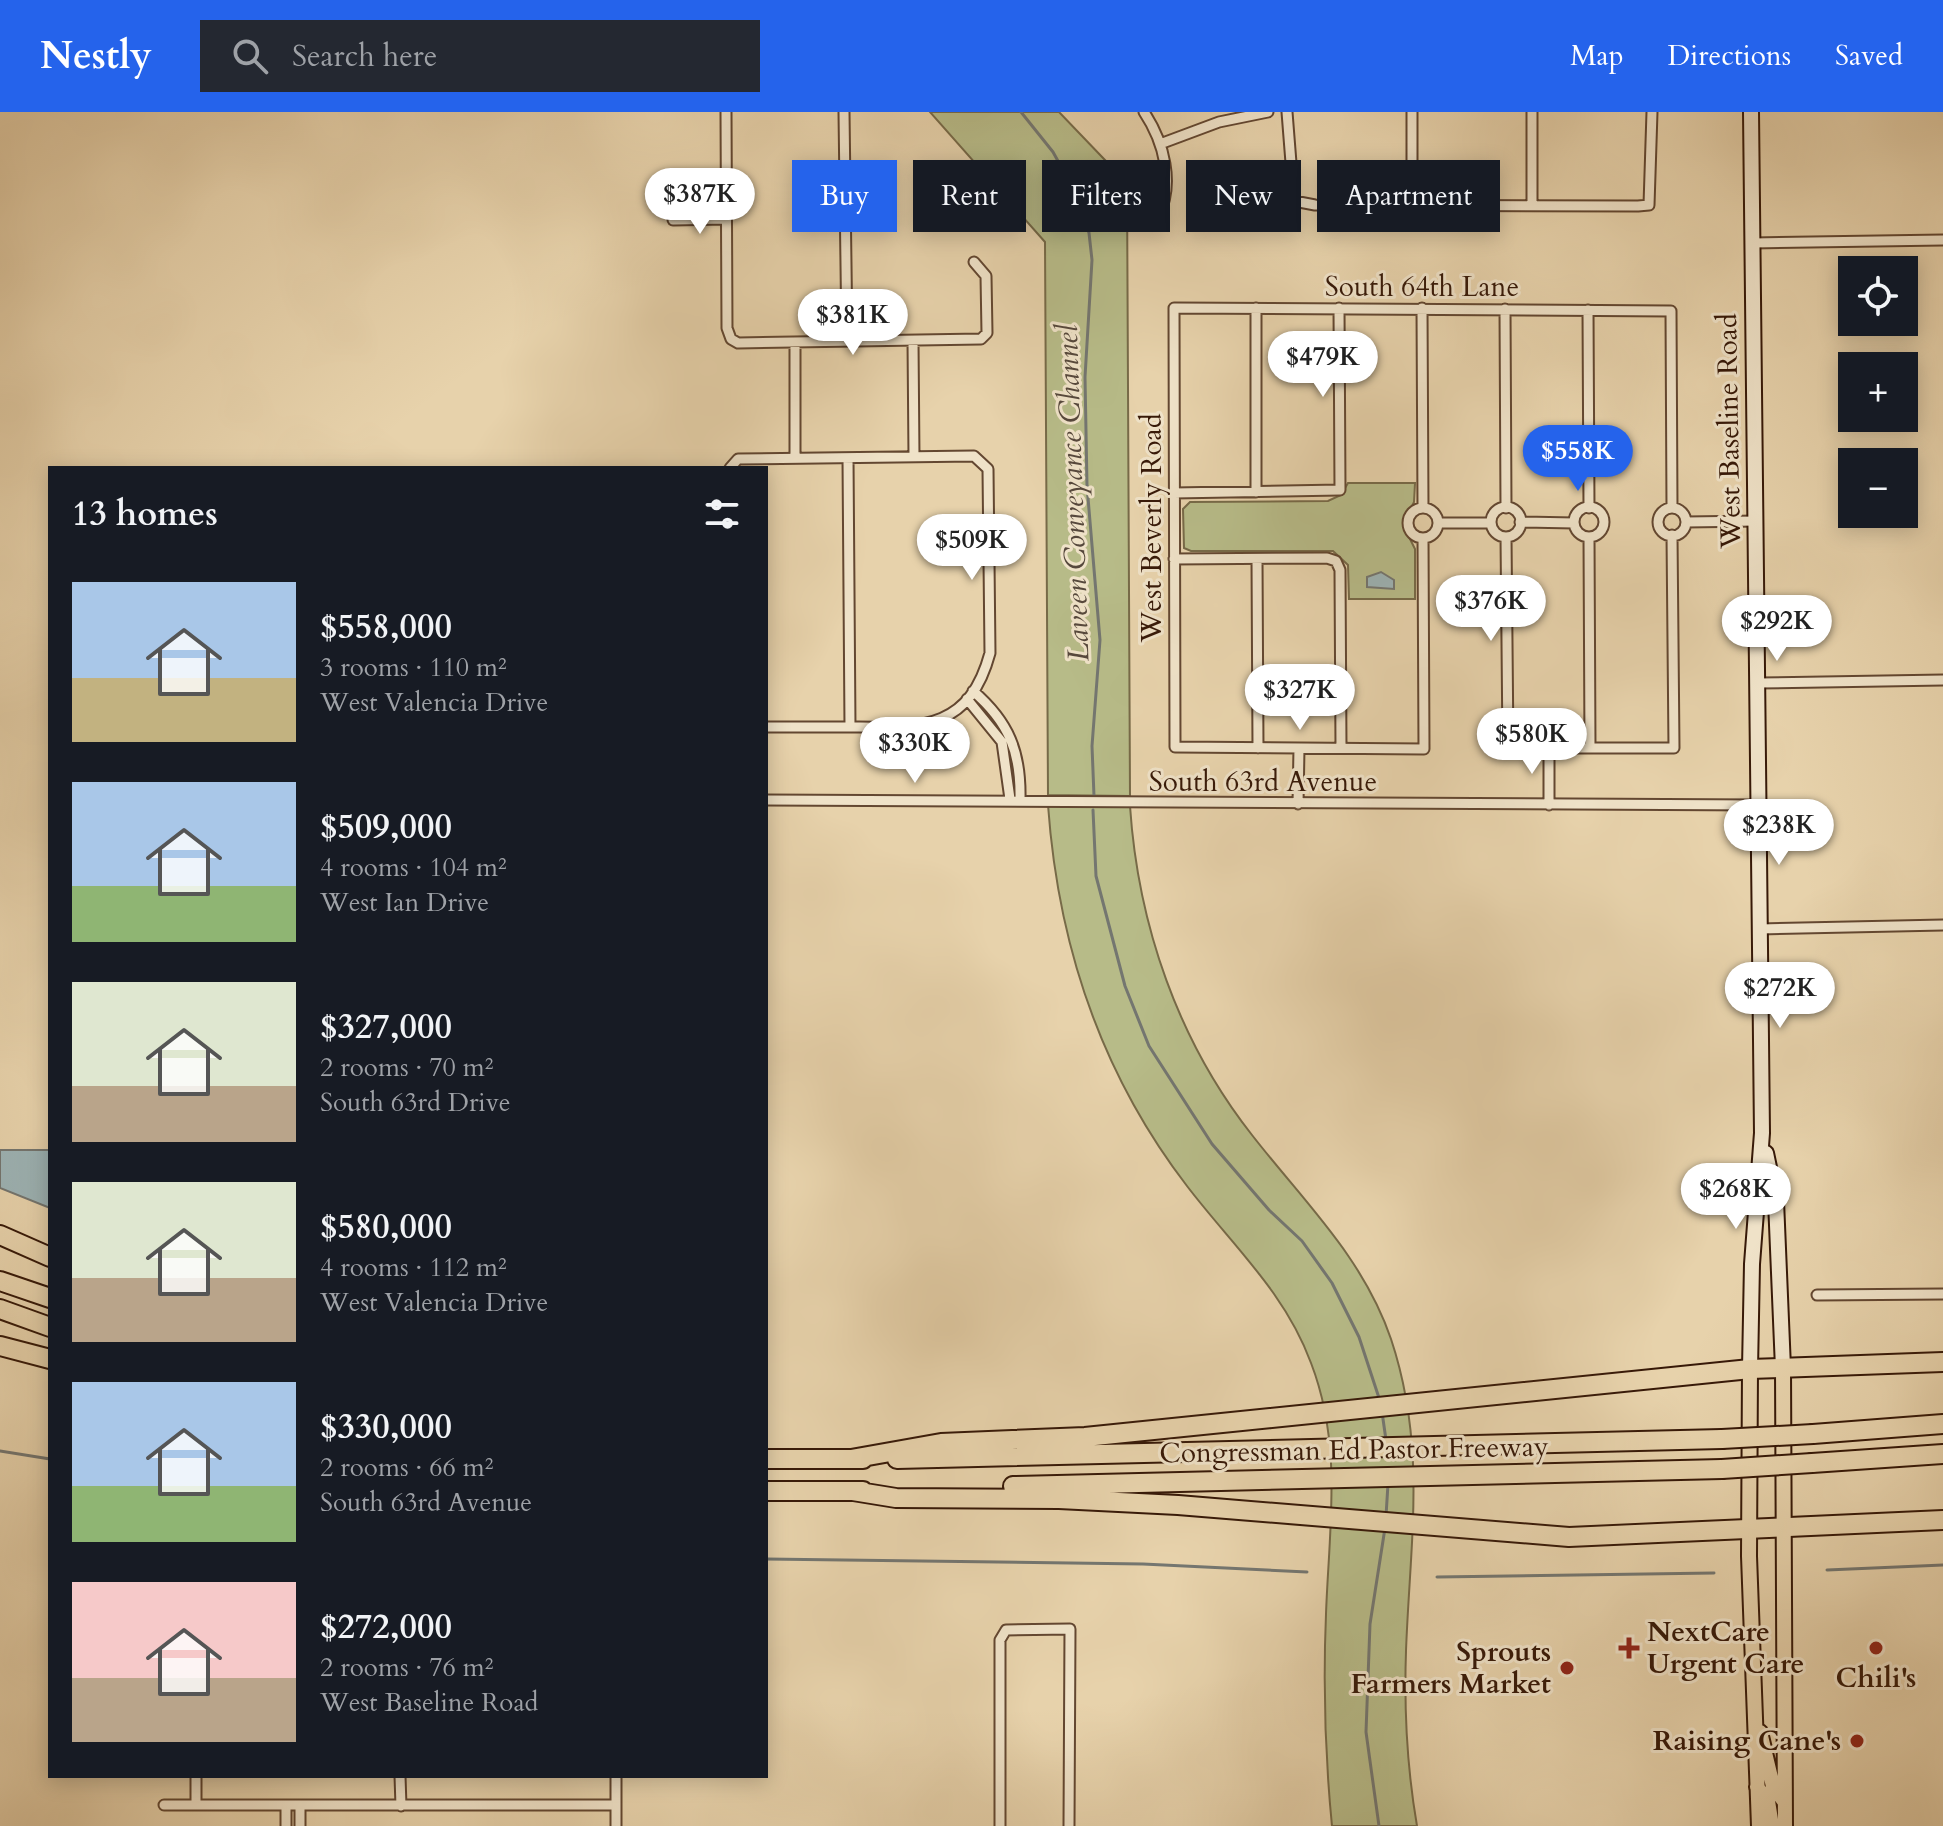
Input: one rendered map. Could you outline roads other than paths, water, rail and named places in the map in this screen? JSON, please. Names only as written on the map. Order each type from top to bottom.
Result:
[{"type":"highway","points":[[0,1235],[48,1256]]},
{"type":"highway","points":[[0,1281],[48,1297]]},
{"type":"highway","points":[[0,1309],[48,1326]]},
{"type":"highway","points":[[0,1346],[48,1358]]},
{"type":"highway","points":[[851,1459],[941,1443],[1085,1437],[1750,1369],[1943,1362]]},
{"type":"highway","name":"Congressman Ed Pastor Freeway","points":[[768,1459],[1722,1439],[1943,1424]]},
{"type":"highway","name":"Congressman Ed Pastor Freeway","points":[[768,1491],[1722,1469],[1943,1454]]},
{"type":"highway","points":[[853,1491],[896,1498],[1136,1503],[1569,1537],[1784,1530],[1943,1520]]},
{"type":"main road","name":"West Baseline Road","points":[[1750,1369],[1752,1264],[1762,1133],[1751,112]]},
{"type":"main road","name":"West Baseline Road","points":[[1762,1133],[1776,1201],[1783,1368]]},
{"type":"main road","points":[[1783,1368],[1785,1826]]},
{"type":"main road","points":[[1750,1369],[1749,1531],[1759,1826]]},
{"type":"main road","points":[[1754,1717],[1773,1786],[1784,1801]]},
{"type":"main road","points":[[1757,1787],[1768,1801],[1772,1826]]},
{"type":"street","points":[[726,112],[727,328],[731,339],[738,343],[981,339],[987,333],[986,276],[974,262]]},
{"type":"street","points":[[844,112],[847,341]]},
{"type":"street","points":[[1144,112],[1160,144],[1163,160]]},
{"type":"street","points":[[1160,144],[1219,122],[1268,112]]},
{"type":"street","points":[[1287,112],[1294,201],[1317,205]]},
{"type":"street","points":[[1412,112],[1412,160]]},
{"type":"street","points":[[1532,112],[1532,206]]},
{"type":"street","points":[[1500,206],[1649,205],[1652,112]]},
{"type":"street","points":[[673,220],[726,219]]},
{"type":"street","points":[[1753,243],[1943,240]]},
{"type":"street","name":"South 64th Lane","points":[[1174,308],[1671,311],[1672,508]]},
{"type":"street","name":"West Beverly Road","points":[[1174,308],[1175,747],[1258,748]]},
{"type":"street","points":[[1256,308],[1256,492]]},
{"type":"street","points":[[1174,493],[1340,490],[1339,308]]},
{"type":"street","points":[[1422,308],[1423,508]]},
{"type":"street","points":[[1505,309],[1506,508]]},
{"type":"street","points":[[1588,310],[1589,508]]},
{"type":"street","points":[[913,341],[914,457]]},
{"type":"street","points":[[795,342],[795,458]]},
{"type":"street","points":[[731,466],[738,459],[974,456],[988,469],[990,653],[970,695],[925,726],[768,727]]},
{"type":"street","points":[[848,458],[850,727]]},
{"type":"street","points":[[1423,508],[1432,511],[1438,523],[1435,532],[1423,538],[1412,533],[1409,521],[1415,510],[1423,508]]},
{"type":"street","points":[[1506,508],[1518,514],[1520,522],[1518,531],[1506,537],[1497,535],[1491,523],[1497,511],[1506,508]]},
{"type":"street","points":[[1589,508],[1598,511],[1603,525],[1598,534],[1589,537],[1580,535],[1574,523],[1580,510],[1589,508]]},
{"type":"street","points":[[1672,508],[1681,510],[1686,522],[1682,531],[1672,535],[1662,531],[1659,520],[1665,510],[1672,508]]},
{"type":"street","points":[[1686,522],[1757,521]]},
{"type":"street","points":[[1520,522],[1574,523]]},
{"type":"street","points":[[1438,523],[1491,523]]},
{"type":"street","points":[[1506,537],[1508,748],[1674,748],[1672,535]]},
{"type":"street","points":[[1589,537],[1590,748]]},
{"type":"street","points":[[1257,559],[1258,748],[1424,749],[1423,538]]},
{"type":"street","points":[[1174,559],[1327,558],[1336,561],[1340,570],[1341,748]]},
{"type":"street","points":[[1758,683],[1943,680]]},
{"type":"street","points":[[970,695],[993,708],[1012,736],[1020,777],[1015,799]]},
{"type":"street","points":[[1298,804],[1299,748]]},
{"type":"street","points":[[1549,748],[1549,805]]},
{"type":"street","name":"South 63rd Avenue","points":[[768,800],[1759,805]]},
{"type":"street","points":[[1760,929],[1943,925]]},
{"type":"street","points":[[1817,1295],[1943,1294]]},
{"type":"street","points":[[1000,1826],[1000,1640],[1006,1630],[1022,1627],[1070,1629],[1069,1826]]},
{"type":"street","points":[[196,1778],[196,1805]]},
{"type":"street","points":[[400,1778],[401,1806]]},
{"type":"street","points":[[616,1778],[616,1826]]},
{"type":"street","points":[[164,1805],[616,1805]]},
{"type":"street","points":[[286,1806],[286,1826]]},
{"type":"street","points":[[300,1806],[300,1826]]},
{"type":"water","points":[[1381,572],[1394,580],[1394,589],[1367,587],[1367,577]]},
{"type":"water","points":[[0,1150],[48,1150],[48,1207],[0,1188]]},
{"type":"waterway","name":"Laveen Conveyance Channel","points":[[1021,112],[1053,152],[1080,201],[1089,233],[1092,260],[1085,377],[1087,486],[1100,640],[1092,746],[1094,796]]},
{"type":"waterway","name":"Laveen Conveyance Channel","points":[[1093,810],[1096,876],[1125,986],[1149,1046],[1212,1144],[1269,1210],[1302,1241],[1332,1283],[1359,1337],[1380,1401]]},
{"type":"waterway","name":"Laveen Conveyance Channel","points":[[1382,1412],[1386,1440]]},
{"type":"waterway","points":[[0,1451],[48,1459]]},
{"type":"waterway","name":"Laveen Conveyance Channel","points":[[1386,1516],[1388,1484]]},
{"type":"waterway","name":"Laveen Conveyance Channel","points":[[1379,1826],[1366,1732],[1370,1624],[1385,1528]]},
{"type":"waterway","points":[[768,1559],[1143,1564],[1307,1572]]},
{"type":"waterway","points":[[1827,1570],[1943,1565]]},
{"type":"waterway","points":[[1437,1577],[1714,1573]]},
{"type":"place","name":"NextCare Urgent Care","points":[[1629,1648]]},
{"type":"place","name":"Chili's","points":[[1876,1648]]},
{"type":"place","name":"Sprouts Farmers Market","points":[[1567,1668]]},
{"type":"place","name":"Raising Cane's","points":[[1857,1741]]}]
